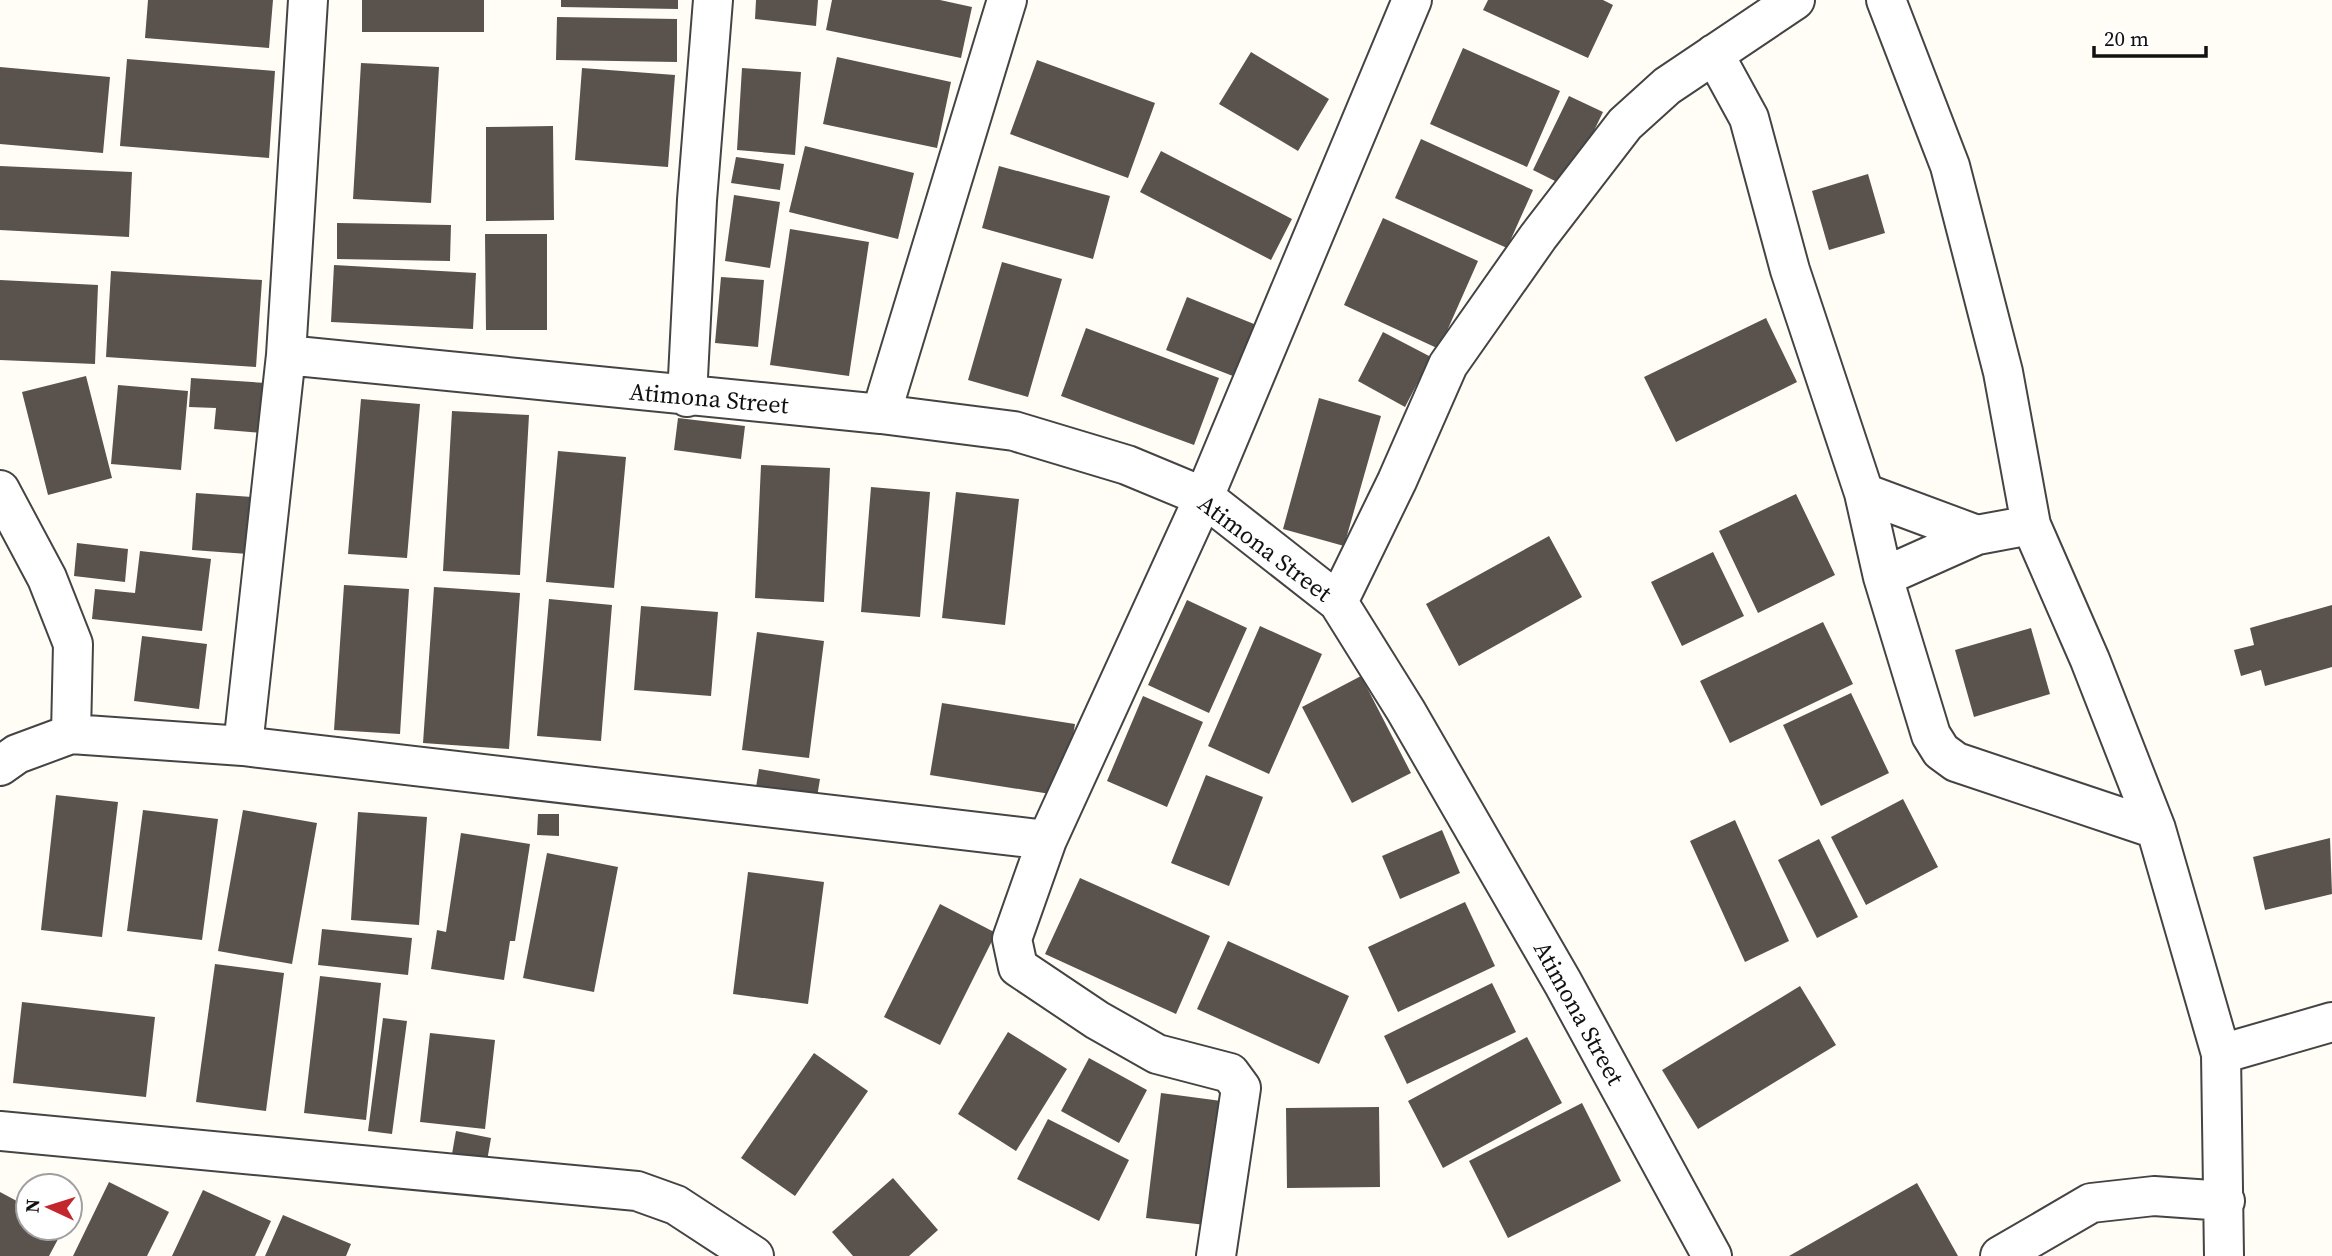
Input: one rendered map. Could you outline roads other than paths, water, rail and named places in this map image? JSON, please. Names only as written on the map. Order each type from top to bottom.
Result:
[{"type":"street","points":[[243,746],[286,355],[308,0]]},
{"type":"street","points":[[687,397],[696,200],[713,0]]},
{"type":"street","points":[[881,414],[1007,0]]},
{"type":"street","points":[[1216,1256],[1241,1088],[1230,1073],[1157,1054],[1097,1020],[1018,967],[1012,939],[1047,840],[1204,498],[1412,0]]},
{"type":"street","points":[[1338,603],[1448,365],[1538,237],[1625,124],[1667,86],[1796,0]]},
{"type":"street","points":[[1886,0],[1950,166],[2003,372],[2031,526],[2090,660],[2156,829],[2221,1054],[2224,1256]]},
{"type":"street","points":[[1714,54],[1749,118],[1790,270],[1864,493],[1883,577],[1931,735],[1941,751],[1956,762],[2156,829]]},
{"type":"street","name":"Atimona Street","points":[[286,355],[687,397],[881,414],[1014,431],[1127,465],[1204,498],[1338,603],[1406,711],[1563,983],[1712,1256]]},
{"type":"street","points":[[0,490],[47,578],[73,644],[71,734]]},
{"type":"street","points":[[1864,493],[1977,535]]},
{"type":"street","points":[[1883,577],[1977,535],[2031,526]]},
{"type":"street","points":[[0,766],[17,754],[71,734],[243,746],[1047,840]]},
{"type":"street","points":[[2221,1054],[2332,1022]]},
{"type":"street","points":[[0,1130],[637,1191],[676,1205],[754,1256]]},
{"type":"street","points":[[2000,1256],[2091,1203],[2154,1196],[2225,1200]]}]
